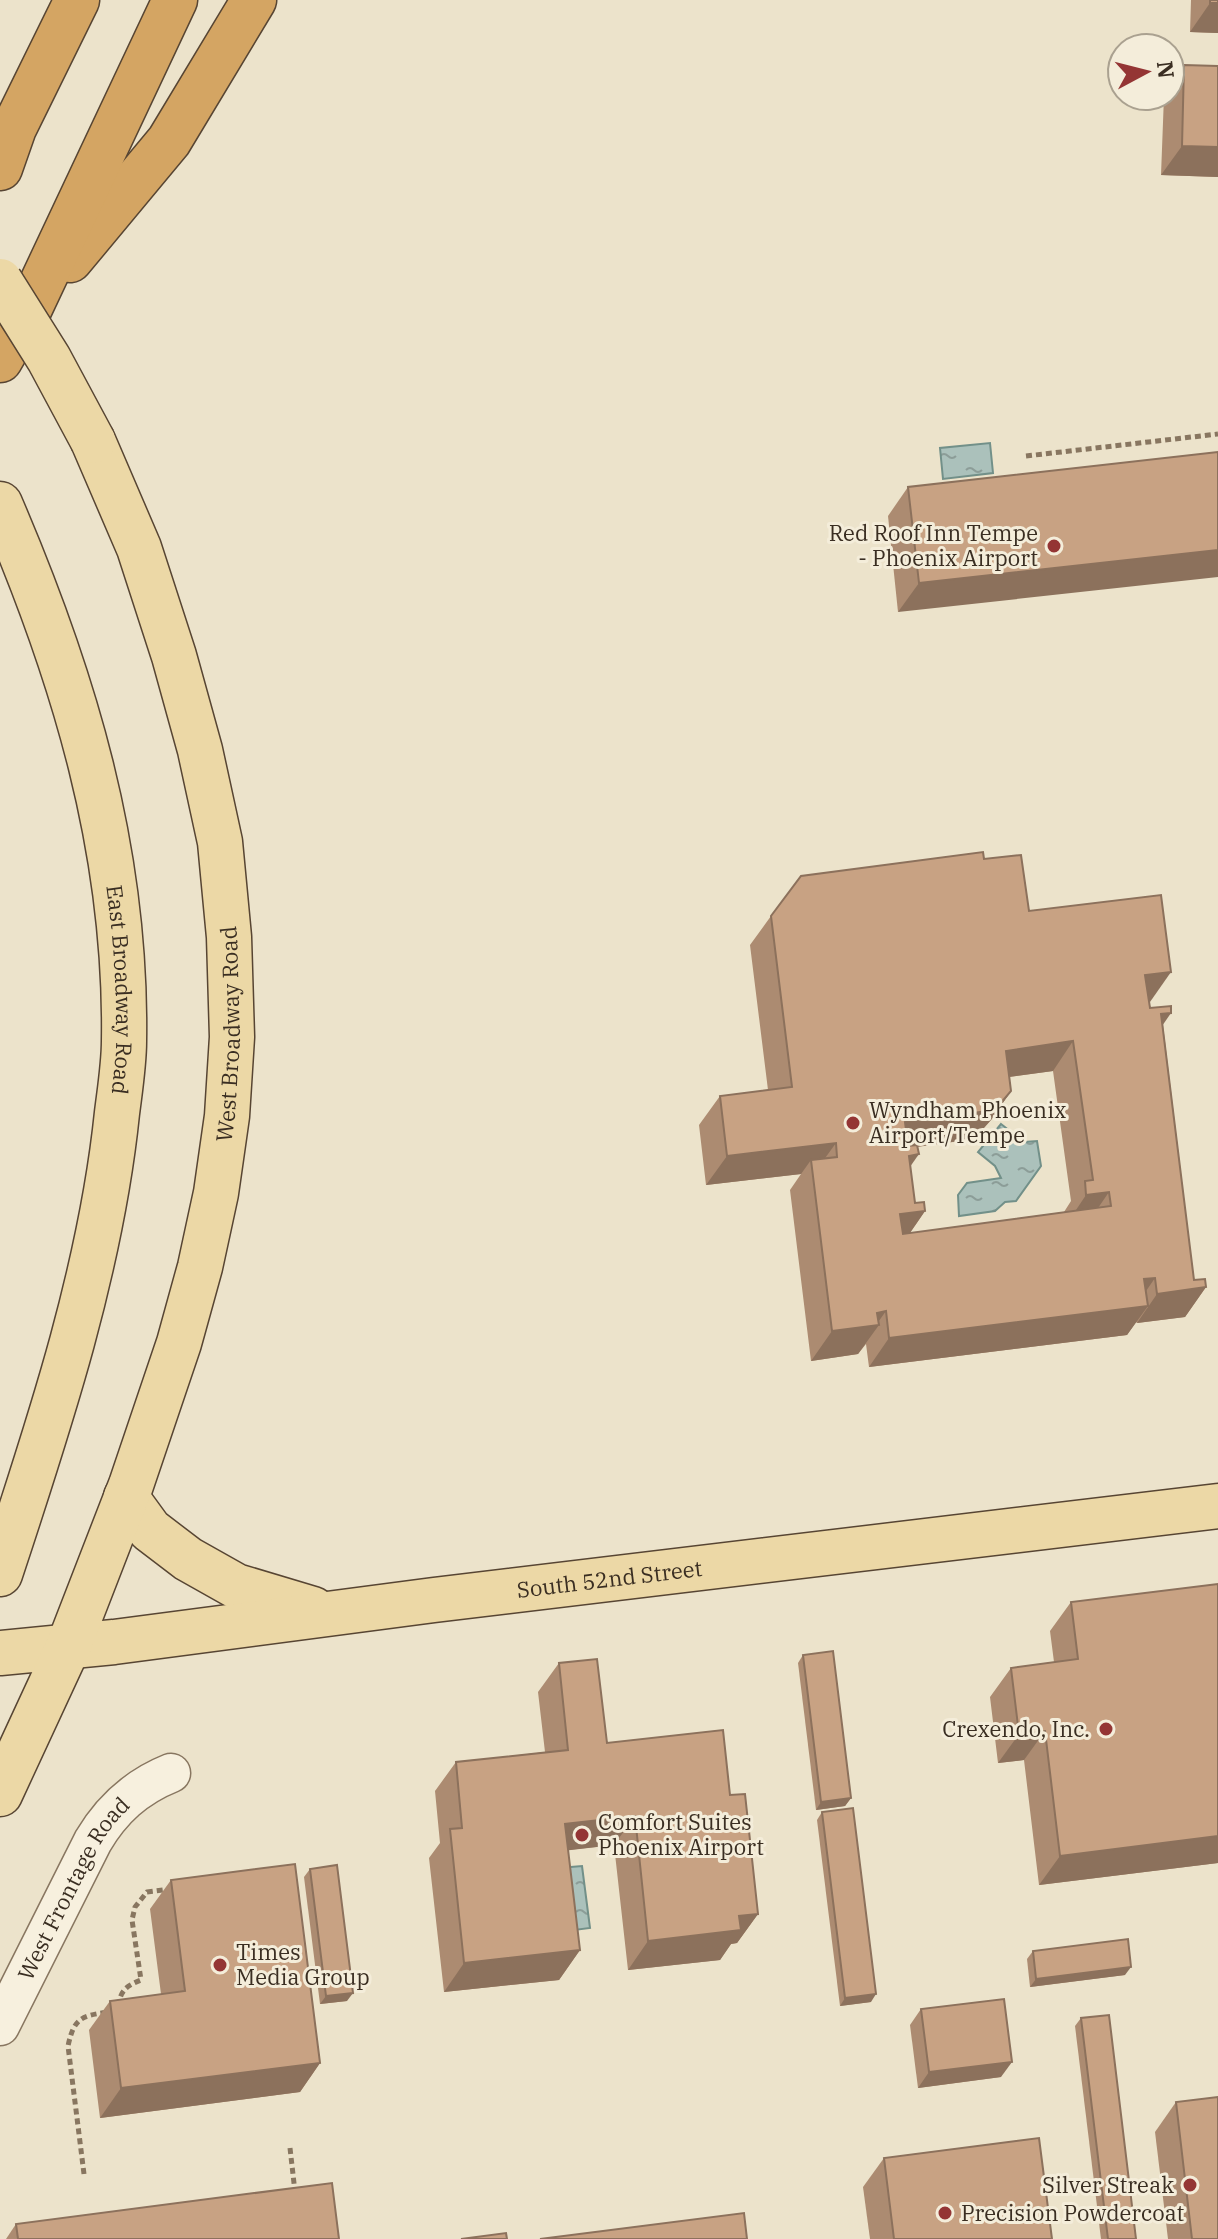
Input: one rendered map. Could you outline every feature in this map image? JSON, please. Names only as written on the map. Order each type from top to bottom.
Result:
[{"type":"highway","points":[[0,168],[14,128],[77,0]]},
{"type":"highway","points":[[0,360],[8,287],[175,0]]},
{"type":"highway","points":[[8,287],[169,141],[254,0]]},
{"type":"main road","name":"West Broadway Road","points":[[0,1794],[69,1645],[126,1497],[179,1343],[216,1193],[227,1116],[232,1037],[229,937],[220,842],[200,750],[174,656],[139,548],[93,441],[8,287]]},
{"type":"main road","name":"East Broadway Road","points":[[0,504],[34,582],[72,694],[103,810],[120,923],[124,1042],[112,1165],[87,1283],[0,1574]]},
{"type":"main road","points":[[126,1497],[150,1530],[188,1559],[236,1586],[327,1614]]},
{"type":"main road","name":"South 52nd Street","points":[[0,1653],[114,1642],[1218,1506]]},
{"type":"street","name":"West Frontage Road","points":[[0,2026],[103,1823],[125,1799],[155,1779],[171,1773]]},
{"type":"path","points":[[1026,456],[1218,434]]},
{"type":"path","points":[[84,2174],[68,2046],[72,2027],[84,2016],[117,2010],[126,1985],[141,1980],[132,1920],[135,1907],[147,1892],[177,1888]]},
{"type":"path","points":[[290,2148],[296,2202]]},
{"type":"water","points":[[990,443],[993,473],[943,479],[940,448]]},
{"type":"water","points":[[1001,1124],[1024,1142],[1037,1141],[1041,1166],[1016,1201],[1005,1202],[995,1211],[959,1216],[958,1195],[967,1183],[1001,1178],[995,1166],[978,1152]]},
{"type":"water","points":[[582,1866],[590,1928],[567,1931],[559,1868]]},
{"type":"building","points":[[1186,65],[1218,66],[1218,147],[1182,146]]},
{"type":"building","name":"Red Roof Inn Tempe - Phoenix Airport","points":[[1218,452],[1218,550],[919,583],[908,487]]},
{"type":"building","name":"Wyndham Phoenix Airport/Tempe","points":[[983,852],[984,859],[1021,855],[1029,911],[1161,895],[1171,972],[1145,975],[1150,1008],[1171,1006],[1171,1013],[1161,1014],[1194,1280],[1205,1279],[1206,1287],[1157,1294],[1155,1278],[1144,1279],[1148,1306],[889,1338],[886,1311],[877,1313],[879,1325],[832,1331],[811,1160],[837,1157],[836,1143],[727,1156],[720,1096],[792,1087],[771,916],[801,876]],"holes":[[[1073,1041],[1093,1180],[1085,1181],[1086,1195],[1109,1192],[1111,1206],[903,1234],[900,1214],[925,1211],[924,1202],[915,1203],[909,1156],[919,1154],[917,1145],[908,1146],[905,1122],[995,1110],[1011,1091],[1006,1051]]]},
{"type":"building","name":"Crexendo, Inc.","points":[[1218,1584],[1218,1836],[1060,1856],[1045,1731],[1019,1734],[1011,1668],[1078,1659],[1071,1602]]},
{"type":"building","points":[[833,1651],[851,1798],[821,1802],[803,1655]]},
{"type":"building","name":"Comfort Suites Phoenix Airport","points":[[597,1659],[607,1743],[723,1730],[730,1795],[745,1794],[758,1914],[739,1916],[741,1930],[648,1941],[635,1816],[565,1824],[580,1950],[464,1963],[450,1829],[462,1828],[456,1762],[568,1750],[559,1663]]},
{"type":"building","points":[[853,1808],[876,1994],[845,1998],[822,1812]]},
{"type":"building","name":"Times Media Group","points":[[295,1864],[320,2063],[121,2088],[110,2001],[185,1991],[171,1880]]},
{"type":"building","points":[[337,1865],[353,1993],[326,1996],[310,1869]]},
{"type":"building","points":[[1128,1939],[1131,1967],[1036,1979],[1033,1951]]},
{"type":"building","points":[[1004,1999],[1012,2062],[929,2072],[921,2009]]},
{"type":"building","points":[[1109,2015],[1136,2239],[1108,2239],[1081,2018]]},
{"type":"building","points":[[1218,2097],[1218,2239],[1192,2239],[1176,2102]]},
{"type":"building","points":[[1039,2138],[1052,2239],[894,2239],[884,2158]]},
{"type":"building","points":[[332,2183],[339,2239],[18,2239],[16,2224]]},
{"type":"building","points":[[744,2213],[747,2239],[540,2239]]},
{"type":"building","points":[[506,2233],[507,2239],[461,2239]]},
{"type":"place","name":"Red Roof Inn Tempe - Phoenix Airport","points":[[1054,546]]},
{"type":"place","name":"Wyndham Phoenix Airport/Tempe","points":[[853,1123]]},
{"type":"place","name":"Crexendo, Inc.","points":[[1106,1729]]},
{"type":"place","name":"Comfort Suites Phoenix Airport","points":[[582,1835]]},
{"type":"place","name":"Times Media Group","points":[[220,1965]]},
{"type":"place","name":"Silver Streak","points":[[1190,2185]]},
{"type":"place","name":"Precision Powdercoat","points":[[945,2213]]}]
